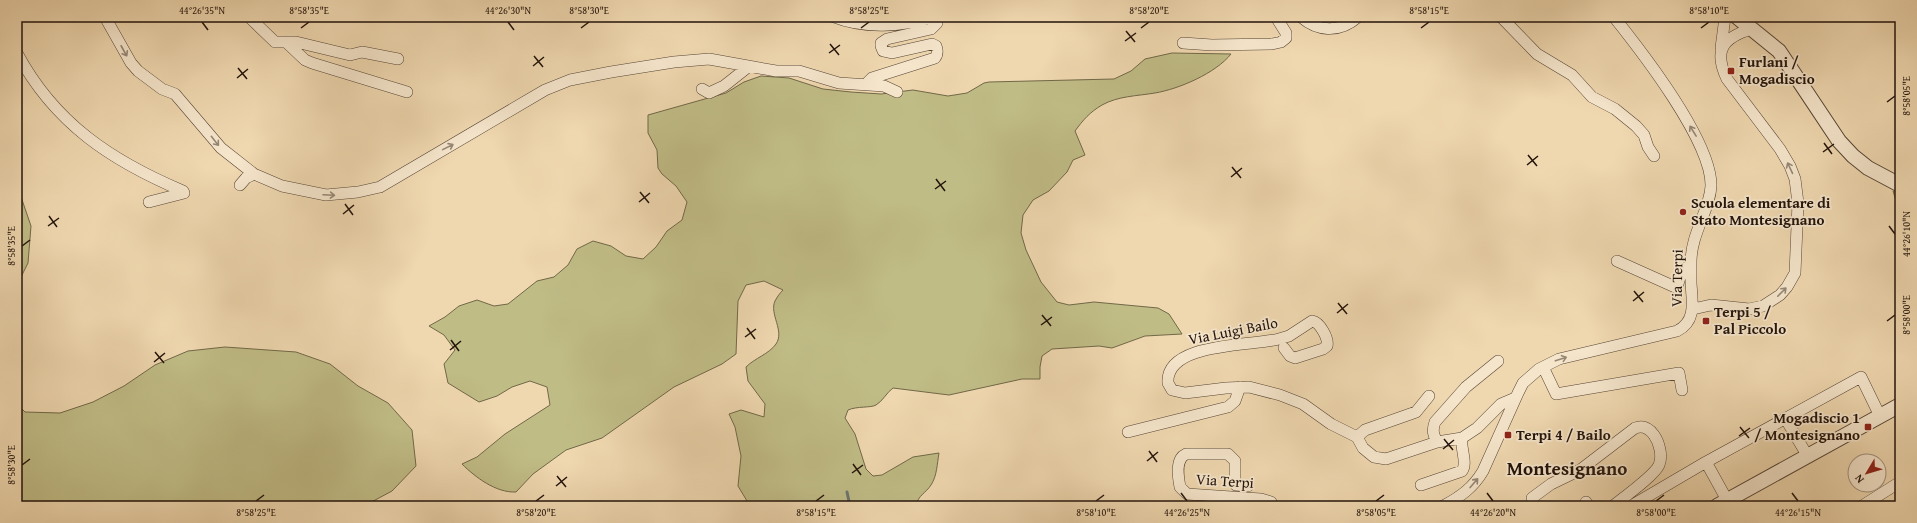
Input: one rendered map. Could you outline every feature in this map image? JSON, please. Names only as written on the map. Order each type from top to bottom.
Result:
[{"type":"street","points":[[106,17],[131,64],[138,72],[162,89],[174,94],[221,148],[254,174],[282,186],[326,195],[372,190],[380,187],[513,108],[557,84],[611,72],[684,60],[714,59],[748,67],[776,71],[799,71],[839,83],[884,86],[897,92]]},
{"type":"street","points":[[249,17],[275,42],[296,42],[350,55],[362,52],[398,59]]},
{"type":"street","points":[[834,17],[843,21],[877,25],[900,25],[934,17],[937,23],[931,29],[887,39],[881,43],[883,52],[892,53],[932,44],[936,46],[937,50],[935,58],[872,78],[866,84]]},
{"type":"street","points":[[1183,43],[1212,45],[1272,44],[1281,42],[1286,38],[1286,33],[1276,17]]},
{"type":"street","points":[[1301,17],[1316,27],[1326,29],[1338,29],[1355,19]]},
{"type":"street","points":[[1501,17],[1537,54],[1572,75],[1592,97],[1615,109],[1636,126],[1644,135],[1648,147],[1654,156]]},
{"type":"street","name":"Via Terpi","points":[[1443,506],[1460,497],[1475,484],[1483,471],[1523,383],[1545,366],[1559,359],[1677,331],[1684,328],[1689,321],[1693,309],[1691,248],[1711,187],[1708,167],[1699,141],[1655,71],[1614,17]]},
{"type":"street","points":[[1693,309],[1711,305],[1749,309],[1762,306],[1780,295],[1787,287],[1795,273],[1798,203],[1795,179],[1780,149],[1726,79],[1720,67],[1725,17]]},
{"type":"street","points":[[1737,17],[1779,51],[1839,141],[1868,168],[1900,184]]},
{"type":"street","points":[[1722,48],[1732,37],[1751,29]]},
{"type":"street","points":[[287,43],[305,60],[312,63],[407,92]]},
{"type":"street","points":[[17,53],[49,102],[65,120],[124,163],[184,191],[182,194],[149,202]]},
{"type":"street","points":[[702,89],[709,94],[724,86],[748,67]]},
{"type":"street","points":[[240,185],[246,178],[254,174]]},
{"type":"street","points":[[1617,261],[1675,287],[1678,284],[1682,271],[1686,268],[1691,268]]},
{"type":"street","name":"Via Luigi Bailo","points":[[1284,348],[1290,356],[1295,358],[1323,349],[1327,346],[1328,341],[1318,323],[1312,321],[1289,336],[1279,339],[1192,352],[1174,363],[1167,378],[1169,387],[1172,390],[1181,393],[1240,387],[1255,388],[1296,400],[1312,409],[1331,424],[1357,437],[1363,448],[1368,453],[1380,459],[1437,442],[1462,438],[1477,428],[1501,404],[1515,398]]},
{"type":"street","points":[[1437,442],[1433,433],[1435,422],[1466,387],[1498,361]]},
{"type":"street","points":[[1545,366],[1545,371],[1556,394],[1679,372],[1682,390]]},
{"type":"street","points":[[1632,506],[1706,462],[1861,377],[1880,416]]},
{"type":"street","points":[[1128,432],[1228,407],[1235,401],[1240,387]]},
{"type":"street","points":[[1357,437],[1365,430],[1416,412],[1429,396]]},
{"type":"street","points":[[1706,462],[1722,503],[1900,405]]},
{"type":"street","points":[[1786,418],[1807,455]]},
{"type":"street","points":[[1532,498],[1551,484],[1580,470],[1635,428],[1646,428],[1652,433],[1657,441],[1660,455],[1659,465],[1646,479],[1615,505]]},
{"type":"street","points":[[1421,485],[1464,469],[1465,465],[1461,445],[1462,438]]},
{"type":"street","name":"Via Terpi","points":[[1248,486],[1236,485],[1235,461],[1228,454],[1186,454],[1179,463],[1180,487],[1187,494],[1261,499],[1271,502],[1273,506]]},
{"type":"street","points":[[1862,506],[1900,482]]},
{"type":"shaded area","points":[[1172,53],[1231,54],[1207,74],[1186,84],[1165,91],[1114,100],[1102,105],[1090,113],[1075,131],[1085,155],[1073,160],[1067,172],[1049,191],[1033,200],[1023,215],[1021,233],[1026,250],[1041,282],[1057,302],[1069,305],[1094,302],[1158,308],[1169,314],[1182,334],[1145,336],[1112,348],[1099,346],[1052,349],[1042,356],[1040,379],[1022,379],[949,395],[893,388],[876,405],[848,410],[845,418],[855,434],[866,469],[873,476],[882,475],[913,457],[939,453],[936,474],[933,481],[929,488],[918,499],[916,506],[750,506],[738,486],[741,456],[735,427],[729,414],[741,410],[764,417],[765,404],[748,381],[746,367],[770,351],[776,344],[779,334],[774,306],[783,290],[764,281],[746,285],[738,301],[736,354],[722,364],[674,387],[602,438],[566,450],[533,474],[516,492],[501,490],[486,483],[462,464],[477,457],[505,434],[550,405],[547,387],[530,381],[512,387],[497,396],[479,402],[448,383],[444,364],[455,350],[444,335],[429,326],[445,317],[459,306],[477,300],[494,306],[508,304],[537,281],[554,277],[568,265],[577,249],[593,241],[611,246],[626,256],[643,259],[656,247],[667,231],[682,220],[687,202],[676,186],[662,174],[658,168],[657,150],[648,133],[648,115],[726,93],[744,82],[761,76],[789,78],[823,89],[851,92],[881,94],[913,90],[948,96],[967,93],[984,83],[989,82],[1114,79],[1131,71],[1145,59]]},
{"type":"shaded area","points":[[17,169],[19,191],[31,226],[28,263],[17,285]]},
{"type":"shaded area","points":[[1893,191],[1900,195],[1900,214]]},
{"type":"shaded area","points":[[225,347],[296,352],[330,364],[358,386],[388,403],[412,430],[416,466],[392,491],[364,506],[250,503],[245,506],[17,506],[17,404],[25,412],[60,413],[93,402],[124,386],[155,365],[188,351]]},
{"type":"waterway","points":[[847,492],[850,506]]},
{"type":"place","name":"Furlani / Mogadiscio","points":[[1731,71]]},
{"type":"place","name":"Scuola elementare di Stato Montesignano","points":[[1683,212]]},
{"type":"place","name":"Terpi 5 / Pal Piccolo","points":[[1706,321]]},
{"type":"place","name":"Mogadiscio 1 / Montesignano","points":[[1868,427]]},
{"type":"place","name":"Terpi 4 / Bailo","points":[[1508,435]]},
{"type":"district","name":"Montesignano","points":[[1567,468]]}]
